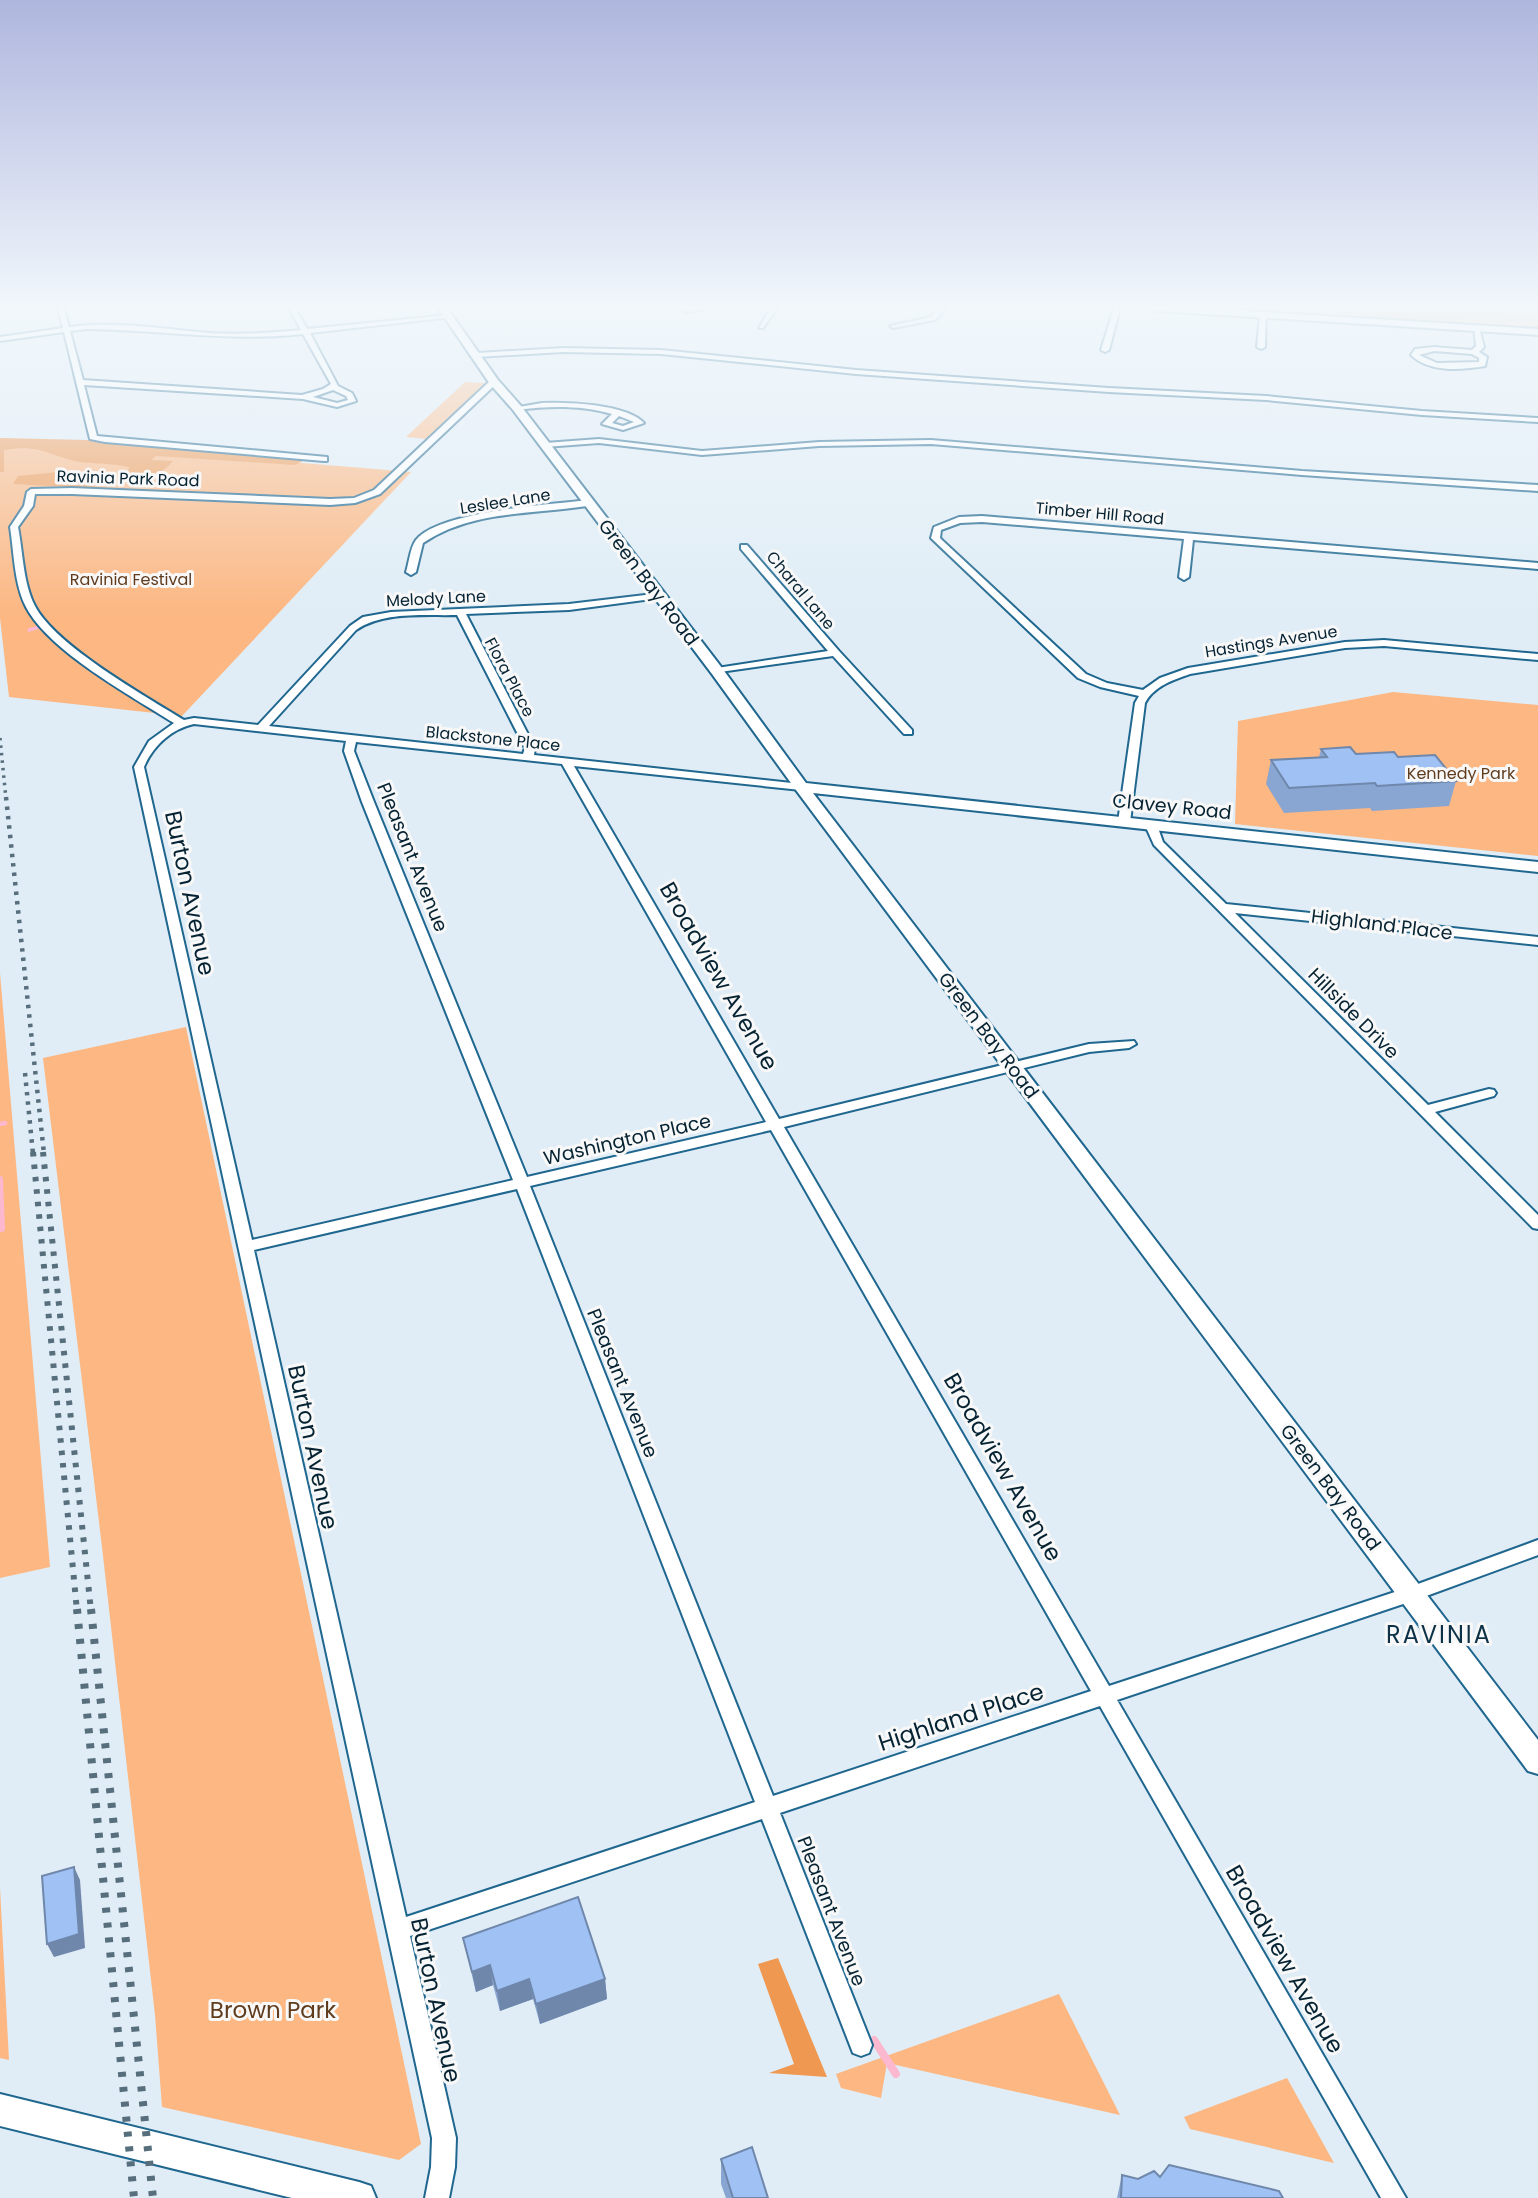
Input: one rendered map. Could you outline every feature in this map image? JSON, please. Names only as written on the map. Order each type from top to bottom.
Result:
[{"type":"main road","name":"Green Bay Road","points":[[519,411],[718,671],[801,787],[1538,1762]]},
{"type":"main road","name":"Clavey Road","points":[[801,787],[1538,867]]},
{"type":"main road","points":[[0,2110],[359,2198]]},
{"type":"street","points":[[85,411],[90,433],[97,439],[324,459]]},
{"type":"street","name":"Ravinia Park Road","points":[[181,723],[121,686],[89,662],[43,625],[30,606],[14,527],[29,507],[32,492],[72,491],[298,501],[355,500],[377,492],[464,411]]},
{"type":"street","points":[[604,411],[617,414]]},
{"type":"street","points":[[1397,411],[1538,420]]},
{"type":"street","points":[[827,432],[832,443]]},
{"type":"street","points":[[545,444],[608,441],[674,452],[702,453],[832,443],[982,444],[1277,471],[1538,488]]},
{"type":"street","name":"Leslee Lane","points":[[411,572],[419,542],[445,526],[477,518],[590,503]]},
{"type":"street","name":"Timber Hill Road","points":[[1145,694],[1104,685],[1082,676],[940,543],[935,533],[949,523],[982,519],[1538,566]]},
{"type":"street","points":[[1184,577],[1189,537]]},
{"type":"street","name":"Charal Lane","points":[[744,547],[908,733]]},
{"type":"street","name":"Melody Lane","points":[[261,728],[361,622],[391,615],[569,607],[659,595]]},
{"type":"street","name":"Flora Place","points":[[460,612],[530,748],[528,757]]},
{"type":"street","name":"Hastings Avenue","points":[[1145,694],[1164,680],[1188,671],[1345,645],[1384,643],[1538,657]]},
{"type":"street","name":"Charal Lane","points":[[718,671],[835,653]]},
{"type":"street","points":[[1124,822],[1140,703],[1145,694]]},
{"type":"street","name":"Blackstone Place","points":[[181,723],[202,722],[261,728],[801,787]]},
{"type":"street","name":"Burton Avenue","points":[[181,723],[172,727],[142,758],[139,768],[248,1246],[249,1265],[444,2138],[438,2198]]},
{"type":"street","name":"Pleasant Avenue","points":[[352,738],[349,751],[368,802],[862,2045]]},
{"type":"street","name":"Broadview Avenue","points":[[566,762],[1106,1694],[1394,2198]]},
{"type":"street","name":"Hillside Drive","points":[[1151,825],[1158,843],[1538,1224]]},
{"type":"street","name":"Highland Place","points":[[1225,908],[1538,942]]},
{"type":"street","name":"Washington Place","points":[[248,1246],[777,1124],[1089,1048],[1129,1044]]},
{"type":"street","points":[[1426,1110],[1489,1093]]},
{"type":"street","name":"Highland Place","points":[[398,1930],[1411,1594],[1538,1547]]},
{"type":"green space","points":[[434,411],[456,411],[427,439],[406,437]]},
{"type":"green space","name":"Ravinia Festival","points":[[0,438],[411,472],[182,716],[9,697],[0,618]]},
{"type":"green space","name":"Kennedy Park","points":[[1393,692],[1538,705],[1538,856],[1235,824],[1238,721]]},
{"type":"green space","points":[[0,973],[50,1567],[0,1578]]},
{"type":"green space","name":"Brown Park","points":[[186,1027],[421,2144],[399,2160],[162,2107],[155,2015],[102,1547],[43,1058]]},
{"type":"green space","points":[[0,1888],[9,2060],[0,2058]]},
{"type":"green space","points":[[1059,1994],[1120,2115],[887,2063],[881,2098],[841,2088],[836,2074]]},
{"type":"green space","points":[[1287,2078],[1334,2163],[1190,2129],[1184,2117]]},
{"type":"shaded area","points":[[0,438],[88,440],[305,460],[295,465],[156,456],[151,460],[173,461],[160,472],[145,478],[111,477],[92,488],[13,484],[18,476],[58,472],[84,475],[128,472],[129,467],[80,462],[36,450],[17,449],[4,450],[4,472],[0,472]]},
{"type":"shaded area","points":[[778,1958],[827,2077],[769,2073],[794,2064],[758,1964]]},
{"type":"building","points":[[1350,747],[1356,754],[1394,752],[1398,757],[1435,755],[1456,781],[1289,788],[1271,760],[1327,757],[1321,749]]},
{"type":"building","points":[[74,1867],[79,1934],[47,1944],[42,1876]]},
{"type":"building","points":[[578,1897],[605,1979],[536,2004],[529,1979],[497,1991],[490,1965],[472,1972],[463,1938]]},
{"type":"building","points":[[752,2147],[768,2198],[733,2198],[721,2159]]},
{"type":"building","points":[[1169,2165],[1279,2191],[1283,2198],[1121,2198],[1122,2175],[1138,2179],[1154,2171],[1160,2177]]},
{"type":"waterway","points":[[29,630],[40,627]]},
{"type":"waterway","points":[[0,1124],[5,1123]]},
{"type":"waterway","points":[[0,1179],[2,1229]]},
{"type":"waterway","points":[[874,2040],[896,2074]]},
{"type":"railway","points":[[0,738],[6,799]]},
{"type":"railway","points":[[6,797],[44,1154]]},
{"type":"railway","points":[[25,1073],[33,1154]]},
{"type":"railway","points":[[33,1152],[77,1611]]},
{"type":"railway","points":[[43,1152],[91,1611]]},
{"type":"railway","points":[[77,1609],[134,2198]]},
{"type":"railway","points":[[91,1609],[153,2198]]},
{"type":"district","name":"RAVINIA","points":[[1439,1635]]}]
